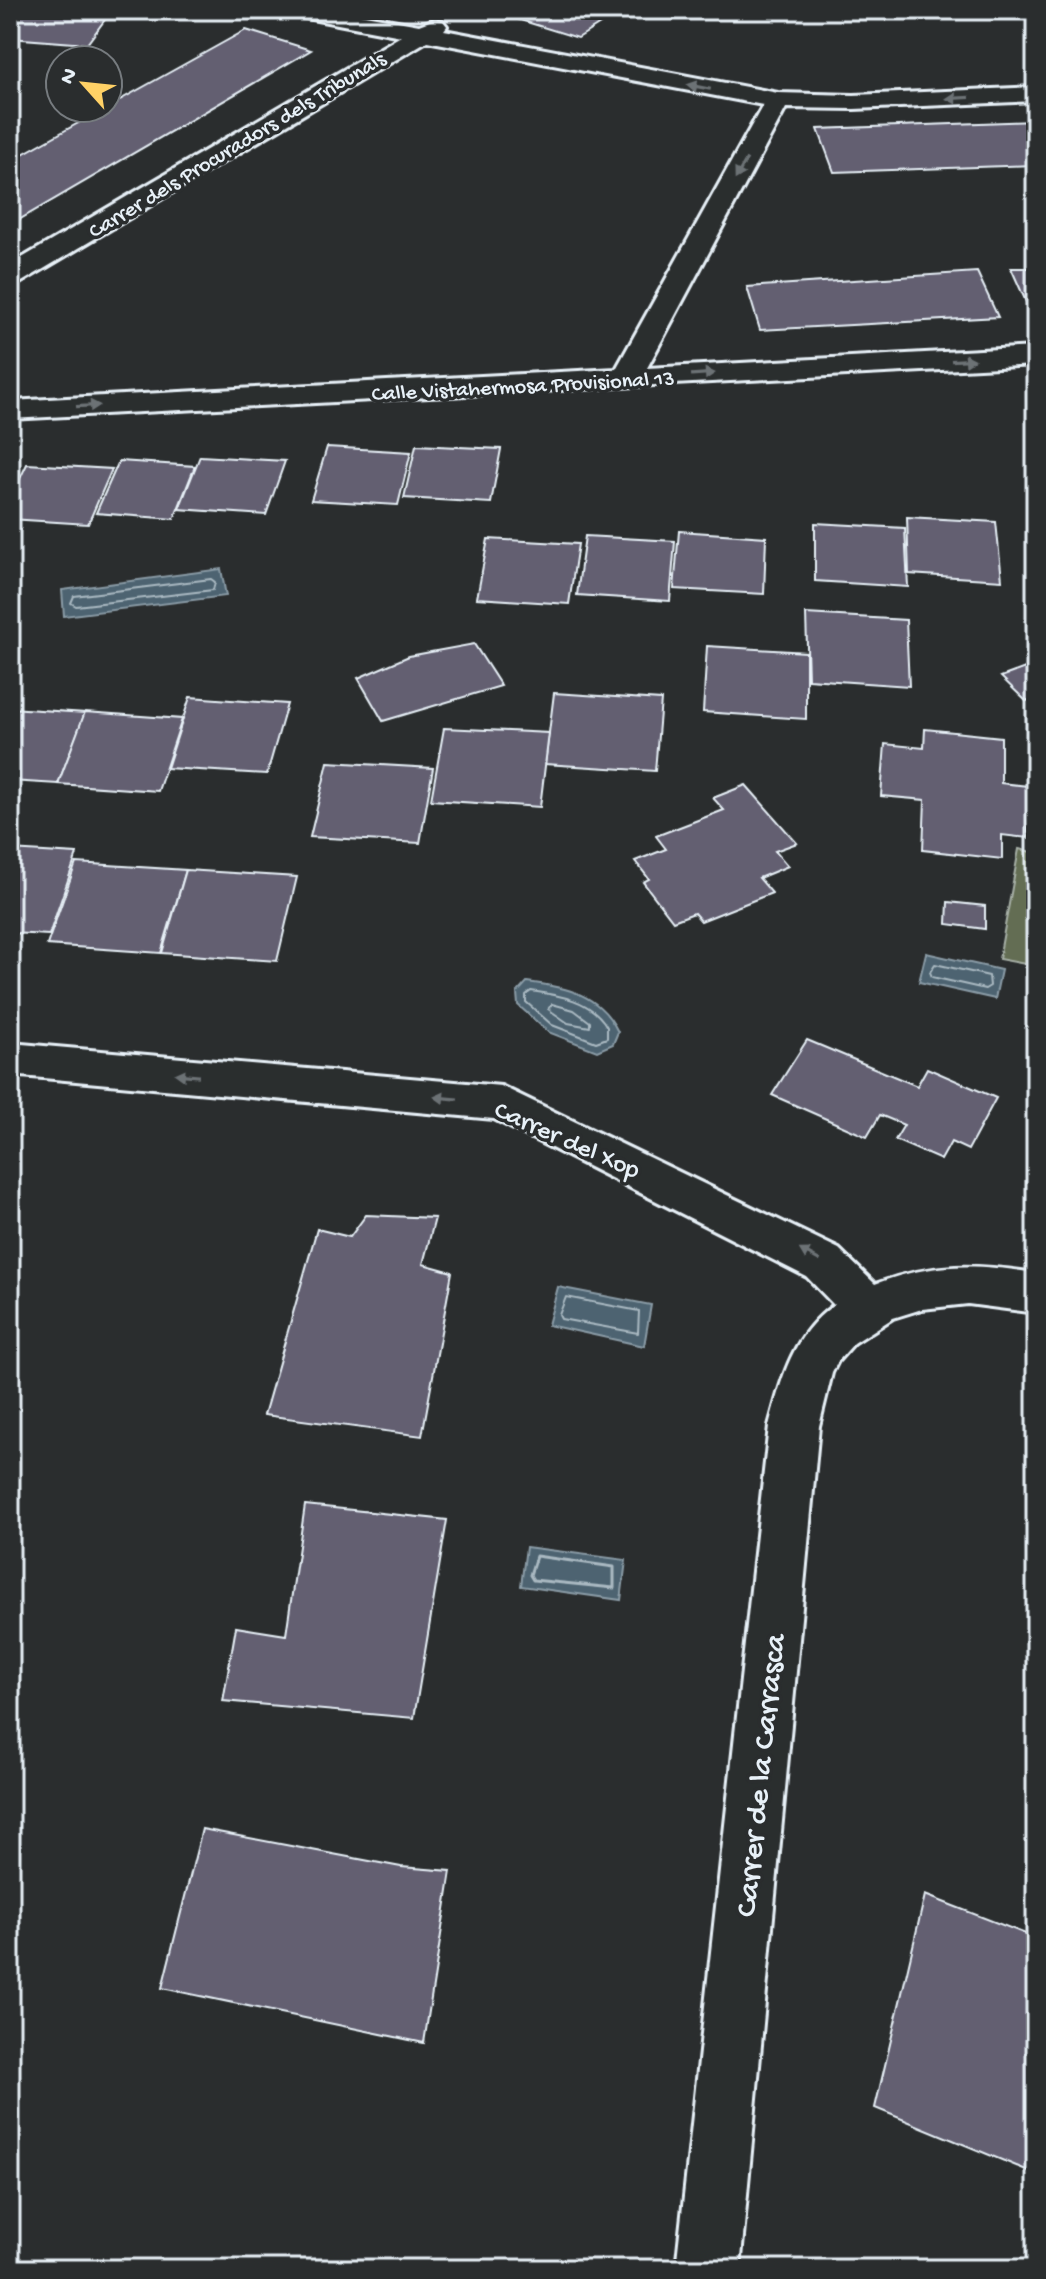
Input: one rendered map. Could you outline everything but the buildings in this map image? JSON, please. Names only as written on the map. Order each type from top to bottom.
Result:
[{"type":"street","points":[[301,10],[778,100],[854,102],[1036,94]]},
{"type":"street","name":"Carrer dels Procuradors dels Tribunals","points":[[10,277],[458,12]]},
{"type":"street","points":[[625,380],[778,100]]},
{"type":"street","name":"Calle Vistahermosa Provisional 13","points":[[10,410],[1036,356]]},
{"type":"street","name":"Carrer del Xop","points":[[10,1059],[501,1103],[823,1263],[867,1307]]},
{"type":"street","points":[[867,1307],[913,1293],[970,1284],[1036,1293]]},
{"type":"street","name":"Carrer de la Carrasca","points":[[708,2269],[794,1426],[811,1364],[835,1330],[867,1307]]},
{"type":"green space","points":[[1019,849],[1036,853],[1036,966],[999,959]]},
{"type":"water","points":[[221,569],[226,596],[64,616],[62,590]]},
{"type":"water","points":[[926,953],[1001,970],[995,999],[919,982]]},
{"type":"water","points":[[527,982],[568,990],[592,1001],[611,1019],[618,1032],[613,1044],[597,1051],[548,1032],[518,1005],[517,993]]},
{"type":"water","points":[[558,1287],[651,1305],[644,1346],[548,1325]]},
{"type":"water","points":[[526,1547],[626,1560],[621,1600],[521,1586]]}]
